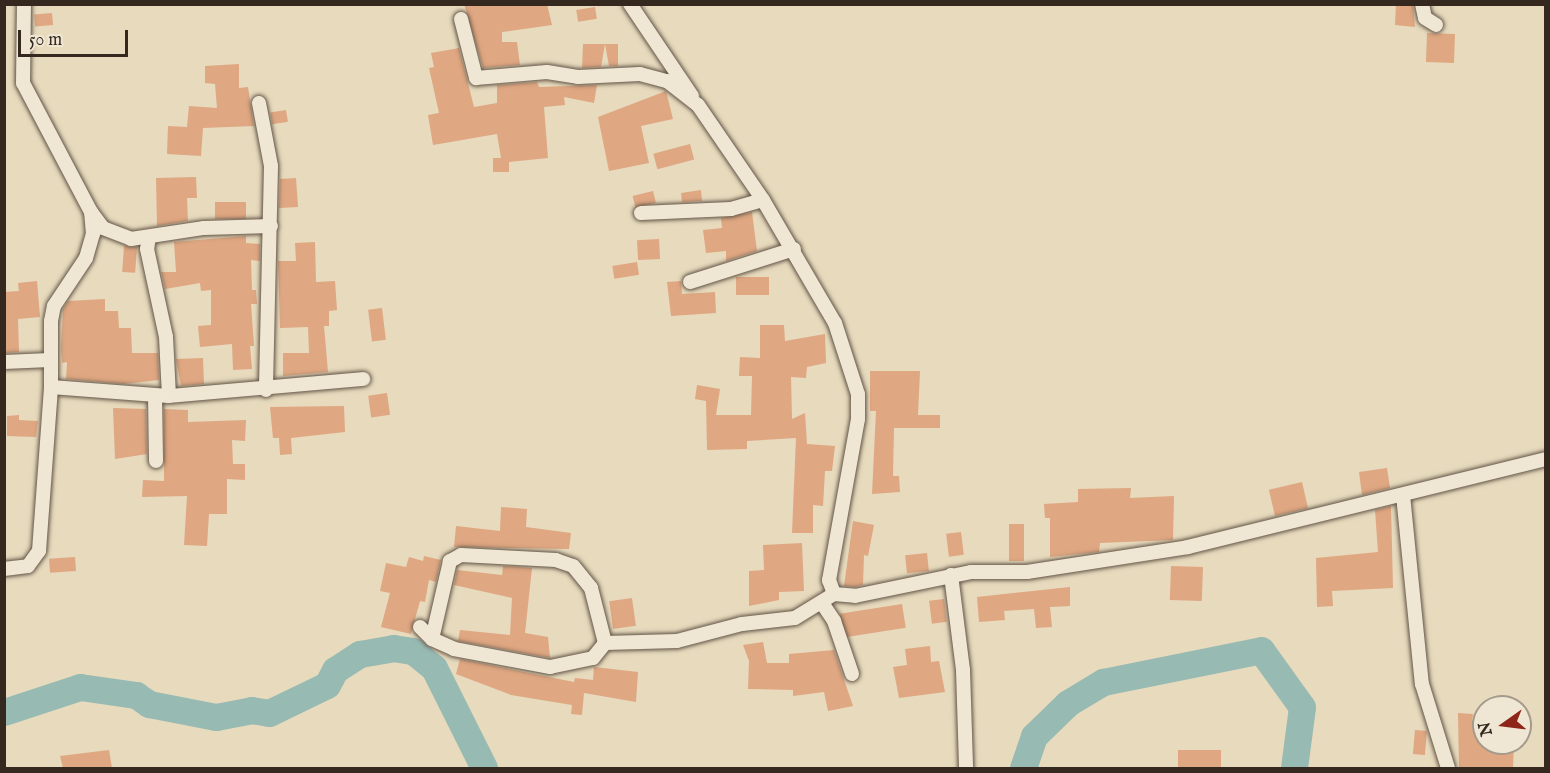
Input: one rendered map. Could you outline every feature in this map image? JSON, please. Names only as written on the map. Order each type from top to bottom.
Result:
[{"type":"street","points":[[24,4],[23,83],[91,212],[114,235],[131,239],[204,228],[271,226]]},
{"type":"street","points":[[630,4],[794,249],[843,342],[859,406],[829,580],[834,594]]},
{"type":"street","points":[[1422,4],[1425,18],[1436,25]]},
{"type":"street","points":[[461,20],[476,78],[533,72],[604,78],[640,74],[667,81],[698,105]]},
{"type":"street","points":[[260,104],[271,166],[266,390]]},
{"type":"street","points":[[641,213],[731,209],[763,200]]},
{"type":"street","points":[[4,570],[28,566],[39,551],[51,387],[50,360],[54,306],[91,246],[91,212]]},
{"type":"street","points":[[149,237],[147,249],[166,338],[156,461]]},
{"type":"street","points":[[690,282],[794,249]]},
{"type":"street","points":[[4,362],[50,360]]},
{"type":"street","points":[[51,387],[162,396],[266,390],[363,379]]},
{"type":"street","points":[[420,627],[432,639],[454,649],[550,667],[593,658],[605,643],[690,639],[742,624],[795,618],[834,594],[866,595],[951,575],[1027,572],[1173,550],[1545,459]]},
{"type":"street","points":[[1403,495],[1422,684],[1448,768]]},
{"type":"street","points":[[432,639],[450,561],[461,555],[555,560],[573,566],[591,588],[605,643]]},
{"type":"street","points":[[951,575],[963,670],[966,768]]},
{"type":"street","points":[[822,603],[834,621],[852,674]]},
{"type":"building","points":[[464,4],[547,4],[552,25],[502,32],[502,42],[517,42],[520,65],[483,68]]},
{"type":"building","points":[[1396,4],[1413,4],[1415,27],[1395,25]]},
{"type":"building","points":[[595,7],[597,19],[578,22],[576,10]]},
{"type":"building","points":[[52,13],[53,25],[35,27],[34,15]]},
{"type":"building","points":[[1427,33],[1455,34],[1454,63],[1426,62]]},
{"type":"building","points":[[583,44],[605,44],[601,67],[582,68]]},
{"type":"building","points":[[605,44],[618,44],[618,66],[609,66]]},
{"type":"building","points":[[459,48],[474,107],[497,103],[497,85],[537,82],[539,87],[597,85],[594,103],[564,97],[565,105],[544,107],[548,158],[509,162],[509,172],[493,172],[493,158],[501,158],[497,134],[433,145],[428,115],[439,113],[429,68],[434,67],[431,53]]},
{"type":"building","points":[[239,64],[239,88],[248,87],[254,126],[203,128],[201,156],[167,154],[168,126],[187,127],[189,106],[217,108],[215,84],[205,83],[205,66]]},
{"type":"building","points":[[666,91],[673,119],[641,126],[649,163],[609,171],[598,117]]},
{"type":"building","points":[[286,110],[288,122],[272,124],[270,113]]},
{"type":"building","points":[[690,144],[694,159],[657,169],[653,154]]},
{"type":"building","points":[[196,177],[197,198],[187,198],[188,221],[157,226],[156,178]]},
{"type":"building","points":[[296,178],[298,207],[279,208],[280,179]]},
{"type":"building","points":[[701,190],[702,201],[682,202],[681,193]]},
{"type":"building","points":[[653,191],[656,203],[636,208],[633,196]]},
{"type":"building","points":[[215,202],[246,202],[246,219],[215,219]]},
{"type":"building","points":[[752,212],[757,251],[726,261],[726,251],[706,253],[703,230],[722,228],[721,218]]},
{"type":"building","points":[[246,236],[246,243],[260,244],[260,261],[251,260],[252,290],[256,290],[257,304],[251,304],[254,346],[250,346],[252,369],[233,370],[232,344],[200,347],[198,326],[211,325],[211,290],[201,291],[200,283],[165,289],[161,272],[176,272],[174,242]]},
{"type":"building","points":[[659,239],[660,259],[638,260],[637,240]]},
{"type":"building","points":[[315,242],[316,282],[335,281],[337,310],[329,311],[329,326],[324,326],[328,372],[283,376],[283,353],[309,353],[308,327],[280,328],[278,261],[296,261],[295,243]]},
{"type":"building","points":[[124,246],[137,247],[135,273],[122,272]]},
{"type":"building","points":[[637,262],[639,275],[614,279],[612,266]]},
{"type":"building","points":[[736,277],[769,277],[769,295],[736,295]]},
{"type":"building","points":[[37,281],[40,317],[18,319],[19,352],[4,353],[4,292],[19,291],[18,283]]},
{"type":"building","points":[[681,281],[682,294],[715,292],[716,313],[671,316],[667,282]]},
{"type":"building","points":[[105,299],[105,311],[118,311],[119,328],[131,328],[132,353],[158,353],[159,380],[123,384],[66,379],[67,362],[62,363],[61,349],[63,309],[68,301]]},
{"type":"building","points":[[382,308],[386,340],[372,341],[368,310]]},
{"type":"building","points":[[760,325],[784,325],[785,341],[825,334],[826,363],[807,367],[806,378],[791,377],[792,419],[805,413],[807,444],[835,446],[832,471],[825,471],[823,506],[813,505],[813,533],[792,533],[796,438],[747,441],[747,449],[707,450],[706,401],[695,399],[697,385],[720,389],[716,415],[751,415],[752,376],[739,376],[740,357],[760,358]]},
{"type":"building","points":[[203,358],[204,384],[181,386],[176,359]]},
{"type":"building","points":[[870,371],[920,371],[918,415],[940,415],[940,428],[894,428],[893,476],[899,476],[900,492],[872,494],[876,411],[870,411]]},
{"type":"building","points":[[387,393],[390,415],[371,417],[368,396]]},
{"type":"building","points":[[344,406],[345,432],[291,438],[292,454],[280,455],[279,438],[273,438],[270,407]]},
{"type":"building","points":[[113,408],[146,409],[147,454],[115,459]]},
{"type":"building","points":[[164,409],[188,410],[188,422],[246,420],[245,441],[232,440],[233,464],[245,464],[245,480],[227,479],[227,514],[209,514],[207,546],[184,545],[187,496],[142,497],[143,480],[164,481]]},
{"type":"building","points":[[19,415],[19,420],[38,421],[36,437],[7,436],[7,416]]},
{"type":"building","points":[[1387,468],[1390,488],[1362,495],[1359,472]]},
{"type":"building","points":[[1302,482],[1308,508],[1275,516],[1269,490]]},
{"type":"building","points":[[1131,488],[1130,498],[1174,496],[1173,540],[1100,543],[1099,552],[1050,557],[1050,518],[1045,518],[1044,504],[1078,502],[1078,489]]},
{"type":"building","points":[[1391,506],[1393,588],[1332,591],[1333,606],[1317,607],[1316,558],[1378,552],[1375,510]]},
{"type":"building","points":[[501,507],[527,509],[526,527],[571,533],[569,549],[454,547],[456,526],[500,531]]},
{"type":"building","points":[[853,521],[874,525],[868,556],[864,555],[863,585],[855,587],[844,586]]},
{"type":"building","points":[[1009,524],[1024,524],[1024,561],[1009,561]]},
{"type":"building","points":[[961,532],[964,555],[949,557],[946,534]]},
{"type":"building","points":[[802,543],[804,591],[779,592],[779,600],[749,606],[749,571],[764,570],[763,545]]},
{"type":"building","points":[[927,553],[929,571],[907,573],[905,555]]},
{"type":"building","points":[[424,556],[441,560],[436,582],[429,580],[425,602],[420,601],[411,634],[381,627],[390,593],[380,591],[386,563],[406,567],[409,557],[423,561]]},
{"type":"building","points":[[75,557],[76,571],[50,573],[49,559]]},
{"type":"building","points":[[503,566],[532,568],[525,633],[548,637],[550,658],[458,641],[460,630],[510,635],[512,598],[454,585],[457,570],[502,575]]},
{"type":"building","points":[[1171,566],[1203,567],[1202,601],[1170,600]]},
{"type":"building","points":[[1070,587],[1070,606],[1050,607],[1052,627],[1036,628],[1034,609],[1004,611],[1005,620],[979,622],[977,597]]},
{"type":"building","points":[[632,598],[636,626],[613,629],[609,601]]},
{"type":"building","points":[[944,599],[947,622],[932,624],[929,601]]},
{"type":"building","points":[[902,604],[906,628],[844,638],[840,614]]},
{"type":"building","points":[[763,642],[767,663],[789,663],[789,654],[834,650],[853,706],[828,711],[824,692],[793,696],[793,690],[748,689],[749,661],[743,645]]},
{"type":"building","points":[[930,646],[931,662],[939,661],[945,692],[899,698],[893,667],[907,665],[905,649]]},
{"type":"building","points":[[460,659],[574,682],[575,678],[593,680],[594,667],[638,672],[636,702],[584,693],[582,715],[571,714],[572,705],[511,695],[456,674]]},
{"type":"building","points":[[1458,713],[1472,714],[1472,755],[1514,755],[1513,768],[1459,768]]},
{"type":"building","points":[[1415,730],[1427,731],[1425,755],[1413,754]]},
{"type":"building","points":[[109,750],[112,768],[63,768],[60,756]]},
{"type":"building","points":[[1178,750],[1221,750],[1221,768],[1178,768]]},
{"type":"waterway","points":[[4,712],[80,687],[136,695],[149,704],[216,717],[251,710],[269,713],[327,685],[335,670],[360,654],[393,648],[413,651],[434,668],[484,768]]},
{"type":"waterway","points":[[1023,768],[1034,736],[1068,703],[1103,682],[1261,650],[1302,707],[1294,768]]}]
